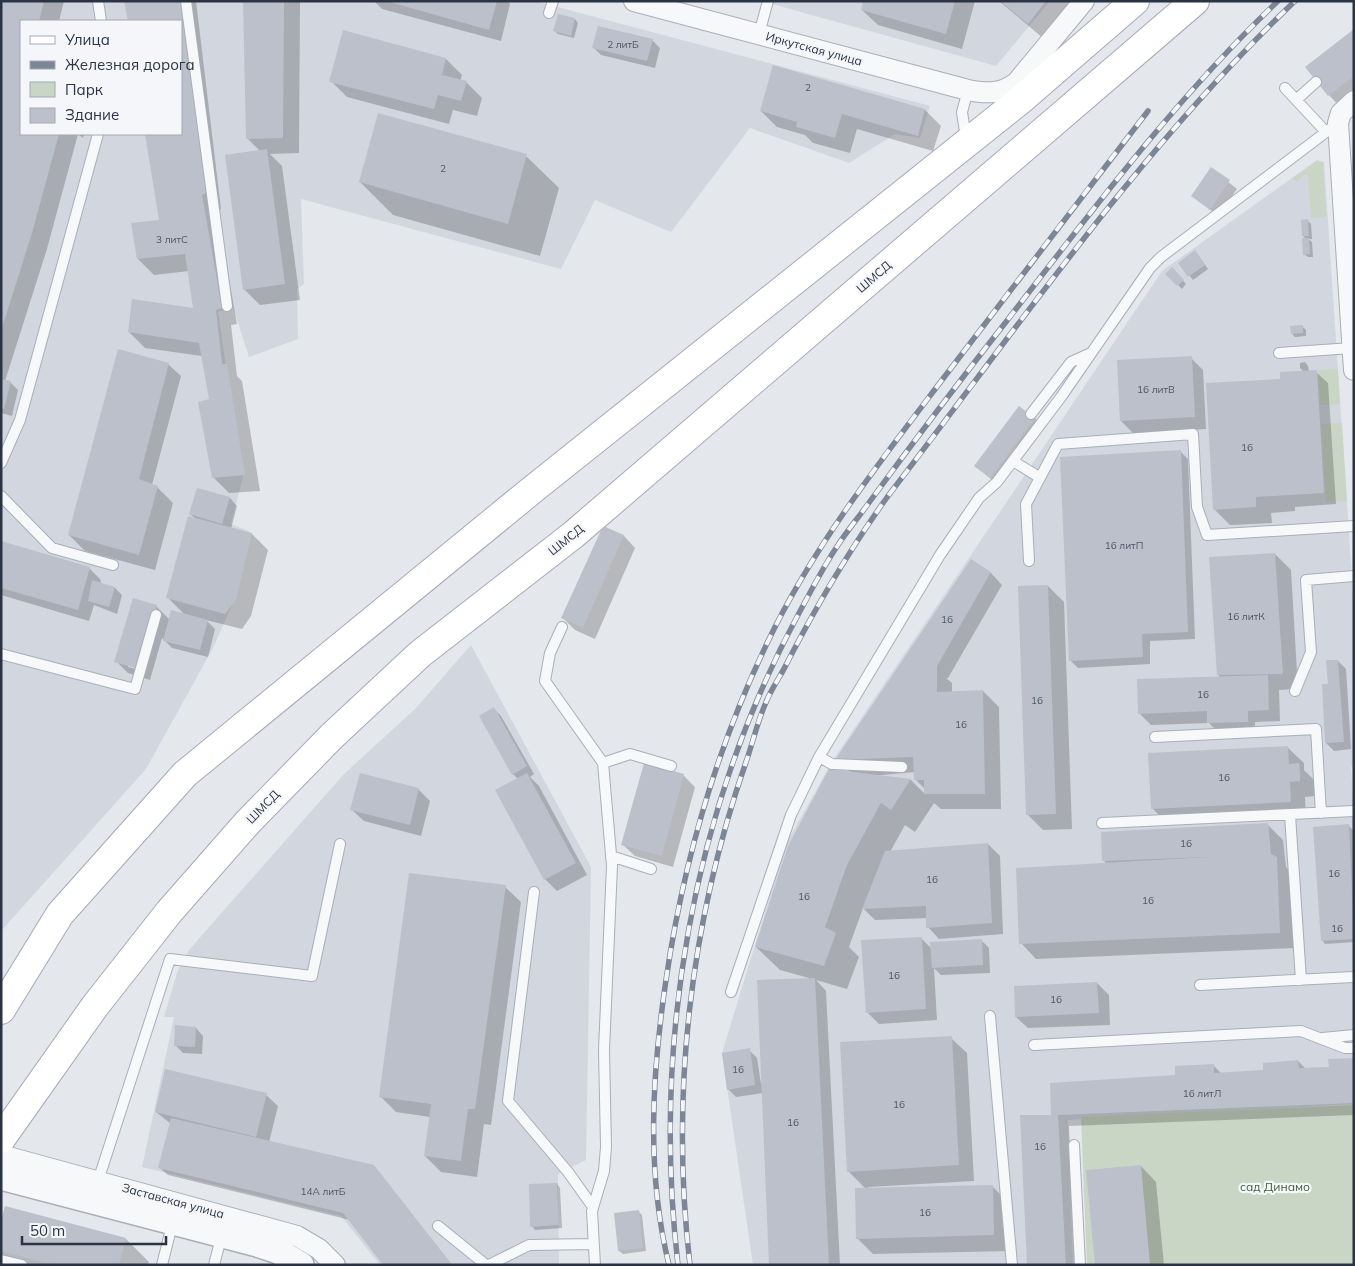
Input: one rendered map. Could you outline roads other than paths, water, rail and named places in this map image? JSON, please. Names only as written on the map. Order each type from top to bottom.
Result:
[{"type":"main road","points":[[1,976],[60,914],[185,774],[524,496],[1023,98],[1135,1]]},
{"type":"main road","name":"ШМСД","points":[[1,1139],[95,1006],[169,912],[248,822],[332,736],[420,654],[573,535],[1195,1]]},
{"type":"main road","points":[[1,1010],[60,914]]},
{"type":"street","name":"Иркутская улица","points":[[634,1],[968,90],[994,93],[1010,88],[1017,82],[1084,1]]},
{"type":"street","points":[[1354,101],[1341,113],[1332,127],[1352,312],[1354,370]]},
{"type":"street","name":"Заставская улица","points":[[1,1155],[95,1191],[175,1213],[224,1226],[297,1236],[319,1250],[335,1265]]},
{"type":"street","name":"Заставская улица","points":[[1,1177],[95,1191]]},
{"type":"street","name":"Заставская улица","points":[[224,1226],[278,1251],[301,1265]]},
{"type":"lane","points":[[98,1],[102,20]]},
{"type":"lane","points":[[186,1],[227,306]]},
{"type":"lane","points":[[549,13],[553,1]]},
{"type":"lane","points":[[759,34],[768,1]]},
{"type":"lane","points":[[1296,100],[1316,82]]},
{"type":"lane","points":[[731,992],[791,816],[818,757],[940,555],[979,498],[997,482],[1013,461],[1092,353],[1140,281],[1161,257],[1332,127],[1296,100],[1285,88]]},
{"type":"lane","points":[[965,132],[962,112],[968,90]]},
{"type":"lane","points":[[1,463],[20,420],[98,135]]},
{"type":"lane","points":[[1280,353],[1352,348]]},
{"type":"lane","points":[[1031,414],[1071,362],[1092,353]]},
{"type":"lane","points":[[1029,561],[1026,504],[1058,444],[1193,434],[1197,507],[1207,535],[1354,526]]},
{"type":"lane","points":[[1013,461],[1039,477]]},
{"type":"lane","points":[[1,496],[52,548],[113,565]]},
{"type":"lane","points":[[1296,691],[1311,652],[1306,580],[1354,576]]},
{"type":"lane","points":[[1,654],[135,688],[156,615]]},
{"type":"lane","points":[[562,627],[550,653],[545,681],[603,763],[611,856],[612,915],[604,1050],[606,1154],[602,1180],[593,1207],[595,1265]]},
{"type":"lane","points":[[1155,737],[1316,729],[1321,813]]},
{"type":"lane","points":[[603,763],[630,754],[671,766]]},
{"type":"lane","points":[[818,757],[832,764],[902,768]]},
{"type":"lane","points":[[1102,823],[1354,811]]},
{"type":"lane","points":[[1290,815],[1301,980]]},
{"type":"lane","points":[[95,1191],[170,959],[312,976],[340,844]]},
{"type":"lane","points":[[611,856],[652,868]]},
{"type":"lane","points":[[534,892],[508,1101],[568,1172],[593,1207]]},
{"type":"lane","points":[[1200,986],[1353,977]]},
{"type":"lane","points":[[990,1016],[1012,1265]]},
{"type":"lane","points":[[1034,1045],[1301,1031],[1345,1048],[1354,1048]]},
{"type":"lane","points":[[1320,1038],[1354,1036]]},
{"type":"lane","points":[[1074,1146],[1080,1265]]},
{"type":"lane","points":[[162,1265],[175,1213]]},
{"type":"lane","points":[[214,1265],[224,1226]]},
{"type":"lane","points":[[438,1226],[488,1265],[529,1245],[593,1244]]},
{"type":"lane","points":[[1,1260],[22,1265]]},
{"type":"railway","points":[[678,1265],[671,1181],[671,1097],[677,1014],[689,931],[707,849],[731,768],[761,690],[798,615],[833,553],[920,434],[1073,236],[1171,114],[1278,1]]},
{"type":"railway","points":[[690,1265],[684,1201],[682,1137],[684,1074],[698,947],[727,823],[758,723],[769,695],[823,597],[874,516],[1033,304],[1132,178],[1184,117],[1238,58],[1295,1]]},
{"type":"railway","points":[[669,1265],[662,1230],[654,1159],[655,1087],[661,1015],[674,934],[694,844],[706,799],[737,712],[755,669],[793,594],[853,500],[897,439],[1148,111]]},
{"type":"park label","name":"сад Динамо","points":[[1275,1187]]}]
